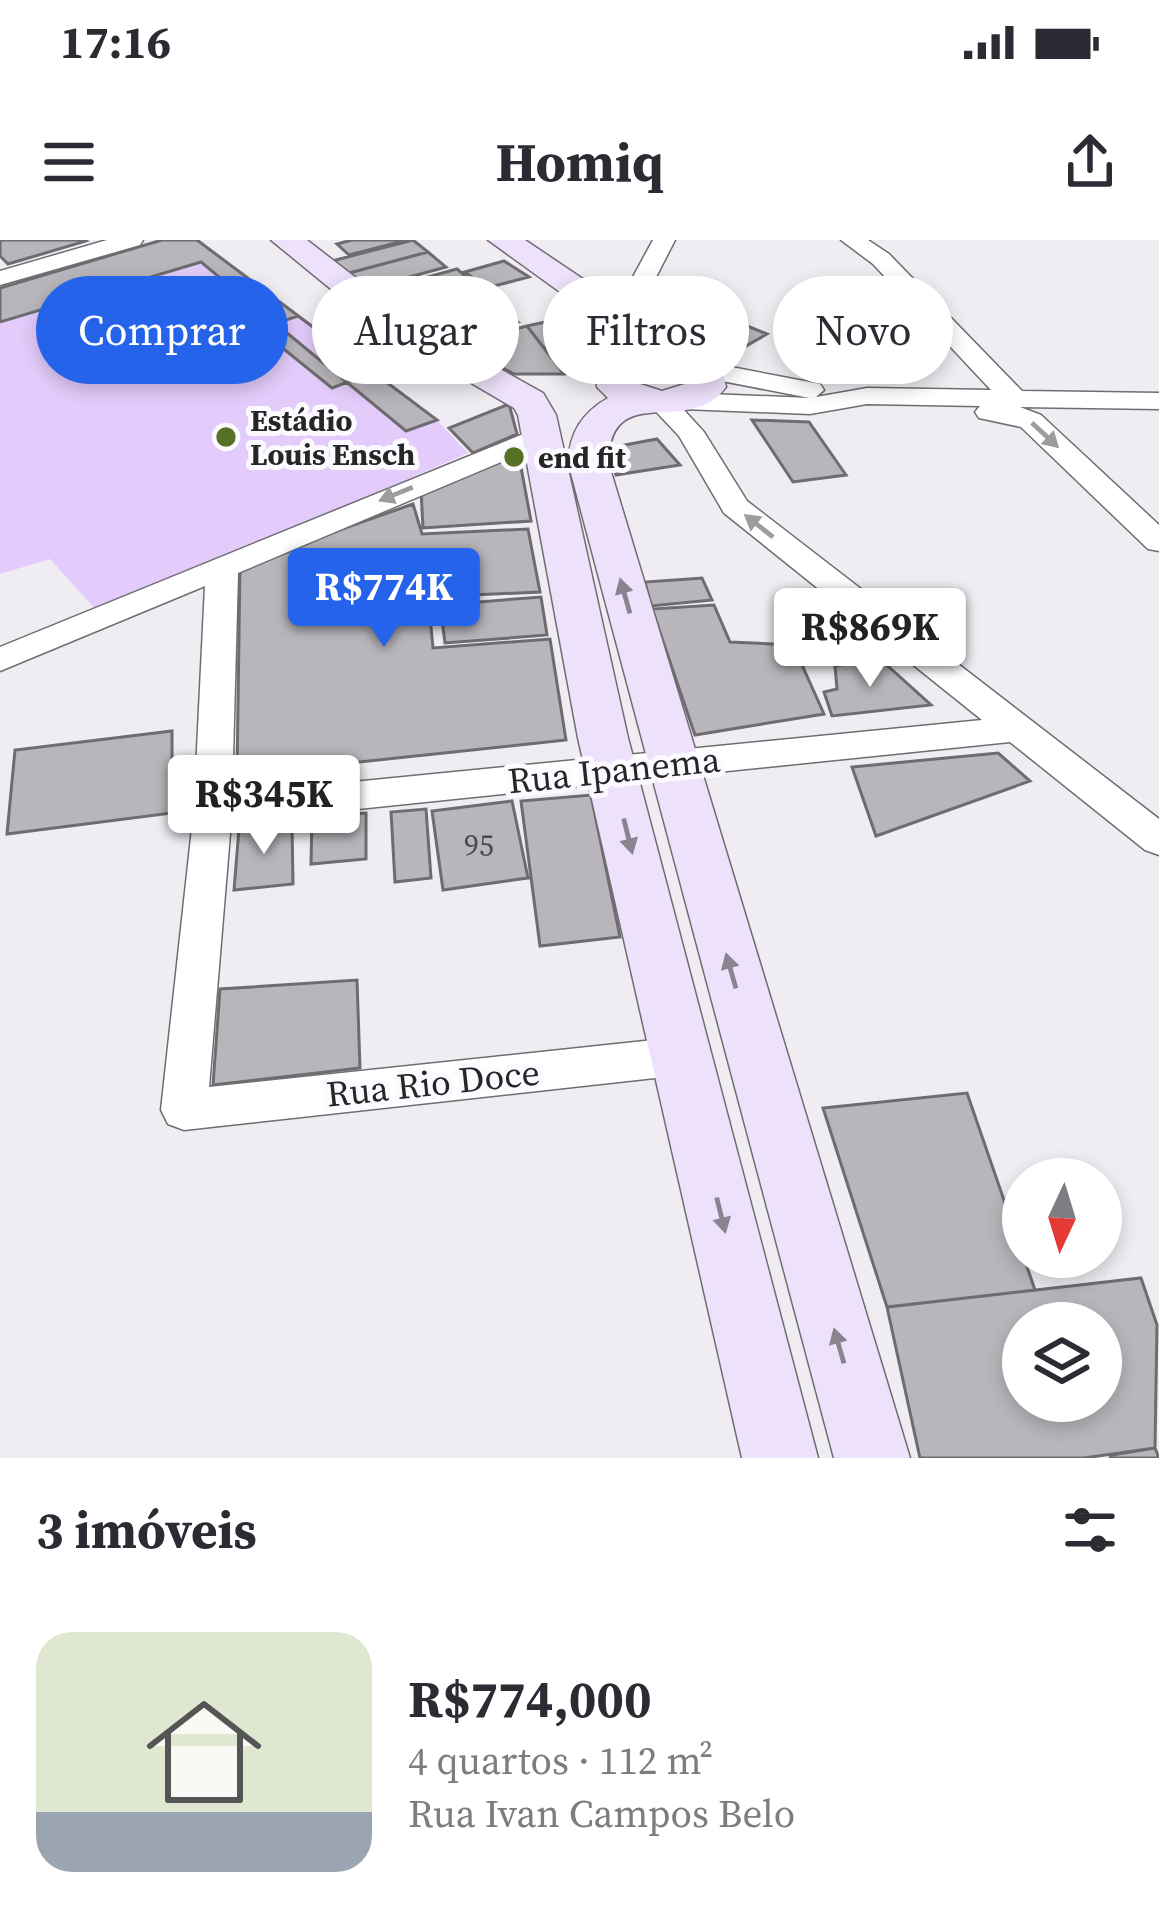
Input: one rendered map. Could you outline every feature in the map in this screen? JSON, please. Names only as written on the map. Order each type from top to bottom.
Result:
[{"type":"main road","points":[[287,240],[393,322],[530,401],[630,391]]},
{"type":"main road","points":[[504,240],[555,276]]},
{"type":"main road","points":[[629,384],[612,770],[682,1056],[767,1456]]},
{"type":"main road","points":[[630,391],[596,422],[588,441],[588,462],[872,1458]]},
{"type":"street","points":[[0,278],[132,240]]},
{"type":"street","points":[[645,276],[664,240]]},
{"type":"street","points":[[852,240],[881,260],[1013,397]]},
{"type":"street","points":[[0,661],[630,391],[743,374],[839,398],[1159,401]]},
{"type":"street","points":[[630,391],[810,406],[1009,412],[1031,421],[1159,542]]},
{"type":"street","points":[[630,391],[690,432],[734,507],[1159,840]]},
{"type":"street","points":[[810,406],[839,398]]},
{"type":"street","points":[[213,810],[222,566]]},
{"type":"street","name":"Rua Ipanema","points":[[213,810],[1015,729]]},
{"type":"street","name":"Rua Rio Doce","points":[[213,810],[184,1110],[682,1056]]},
{"type":"shaded area","name":"Estádio Louis Ensch","points":[[162,240],[197,240],[245,276],[40,276]]},
{"type":"shaded area","name":"Estádio Louis Ensch","points":[[36,277],[36,384],[288,384],[288,308],[312,326],[312,384],[389,384],[437,420],[468,453],[99,613],[50,559],[0,574],[0,288]]},
{"type":"building","points":[[0,240],[86,241],[8,264],[0,256]]},
{"type":"building","points":[[162,240],[197,240],[245,276],[218,276],[201,262],[154,276],[40,276]]},
{"type":"building","points":[[407,240],[349,255],[337,244]]},
{"type":"building","points":[[413,240],[428,252],[349,273],[332,261]]},
{"type":"building","points":[[428,252],[446,267],[413,276],[349,273]]},
{"type":"building","points":[[504,261],[529,277],[470,276],[465,272]]},
{"type":"building","points":[[457,269],[465,276],[431,276]]},
{"type":"building","points":[[36,277],[36,311],[0,322],[0,288]]},
{"type":"building","points":[[288,308],[312,326],[312,354],[288,334]]},
{"type":"building","points":[[298,316],[312,326],[312,372],[288,352],[288,319]]},
{"type":"building","points":[[543,323],[543,347],[527,326]]},
{"type":"building","points":[[527,326],[543,347],[543,374],[519,374],[519,328]]},
{"type":"building","points":[[749,327],[767,334],[749,344]]},
{"type":"building","points":[[349,384],[389,384],[437,420],[406,431]]},
{"type":"building","points":[[509,404],[517,434],[473,453],[449,428]]},
{"type":"building","points":[[752,420],[809,422],[846,475],[793,482]]},
{"type":"building","points":[[657,439],[680,465],[616,475],[609,448]]},
{"type":"building","points":[[518,451],[531,521],[423,528],[421,490]]},
{"type":"building","points":[[413,504],[422,534],[528,529],[540,592],[428,597],[433,648],[550,639],[566,740],[237,775],[240,565]]},
{"type":"building","points":[[702,578],[712,600],[651,606],[645,582]]},
{"type":"building","points":[[541,597],[547,635],[445,643],[440,605]]},
{"type":"building","points":[[714,605],[730,642],[793,645],[824,714],[695,735],[652,609]]},
{"type":"building","points":[[879,658],[931,705],[832,716],[824,692],[837,689],[835,666]]},
{"type":"building","points":[[172,731],[172,813],[7,834],[15,750]]},
{"type":"building","points":[[998,753],[1030,781],[876,836],[852,767]]},
{"type":"building","points":[[591,795],[620,937],[540,946],[521,801]]},
{"type":"building","points":[[512,801],[528,878],[443,890],[432,811]]},
{"type":"building","points":[[426,809],[431,878],[395,882],[391,812]]},
{"type":"building","points":[[366,813],[366,859],[311,864],[312,817]]},
{"type":"building","points":[[292,824],[293,884],[234,890],[239,829]]},
{"type":"building","points":[[357,980],[360,1068],[213,1085],[220,989]]},
{"type":"building","points":[[967,1093],[1002,1194],[1002,1278],[1031,1278],[1035,1290],[887,1307],[823,1108]]},
{"type":"building","points":[[1141,1278],[1157,1325],[1155,1448],[1084,1458],[920,1458],[887,1307]]},
{"type":"building","points":[[1155,1448],[1159,1458],[1110,1458],[1112,1455]]},
{"type":"place","name":"Estádio Louis Ensch","points":[[226,437]]},
{"type":"place","name":"end fit","points":[[514,457]]}]
